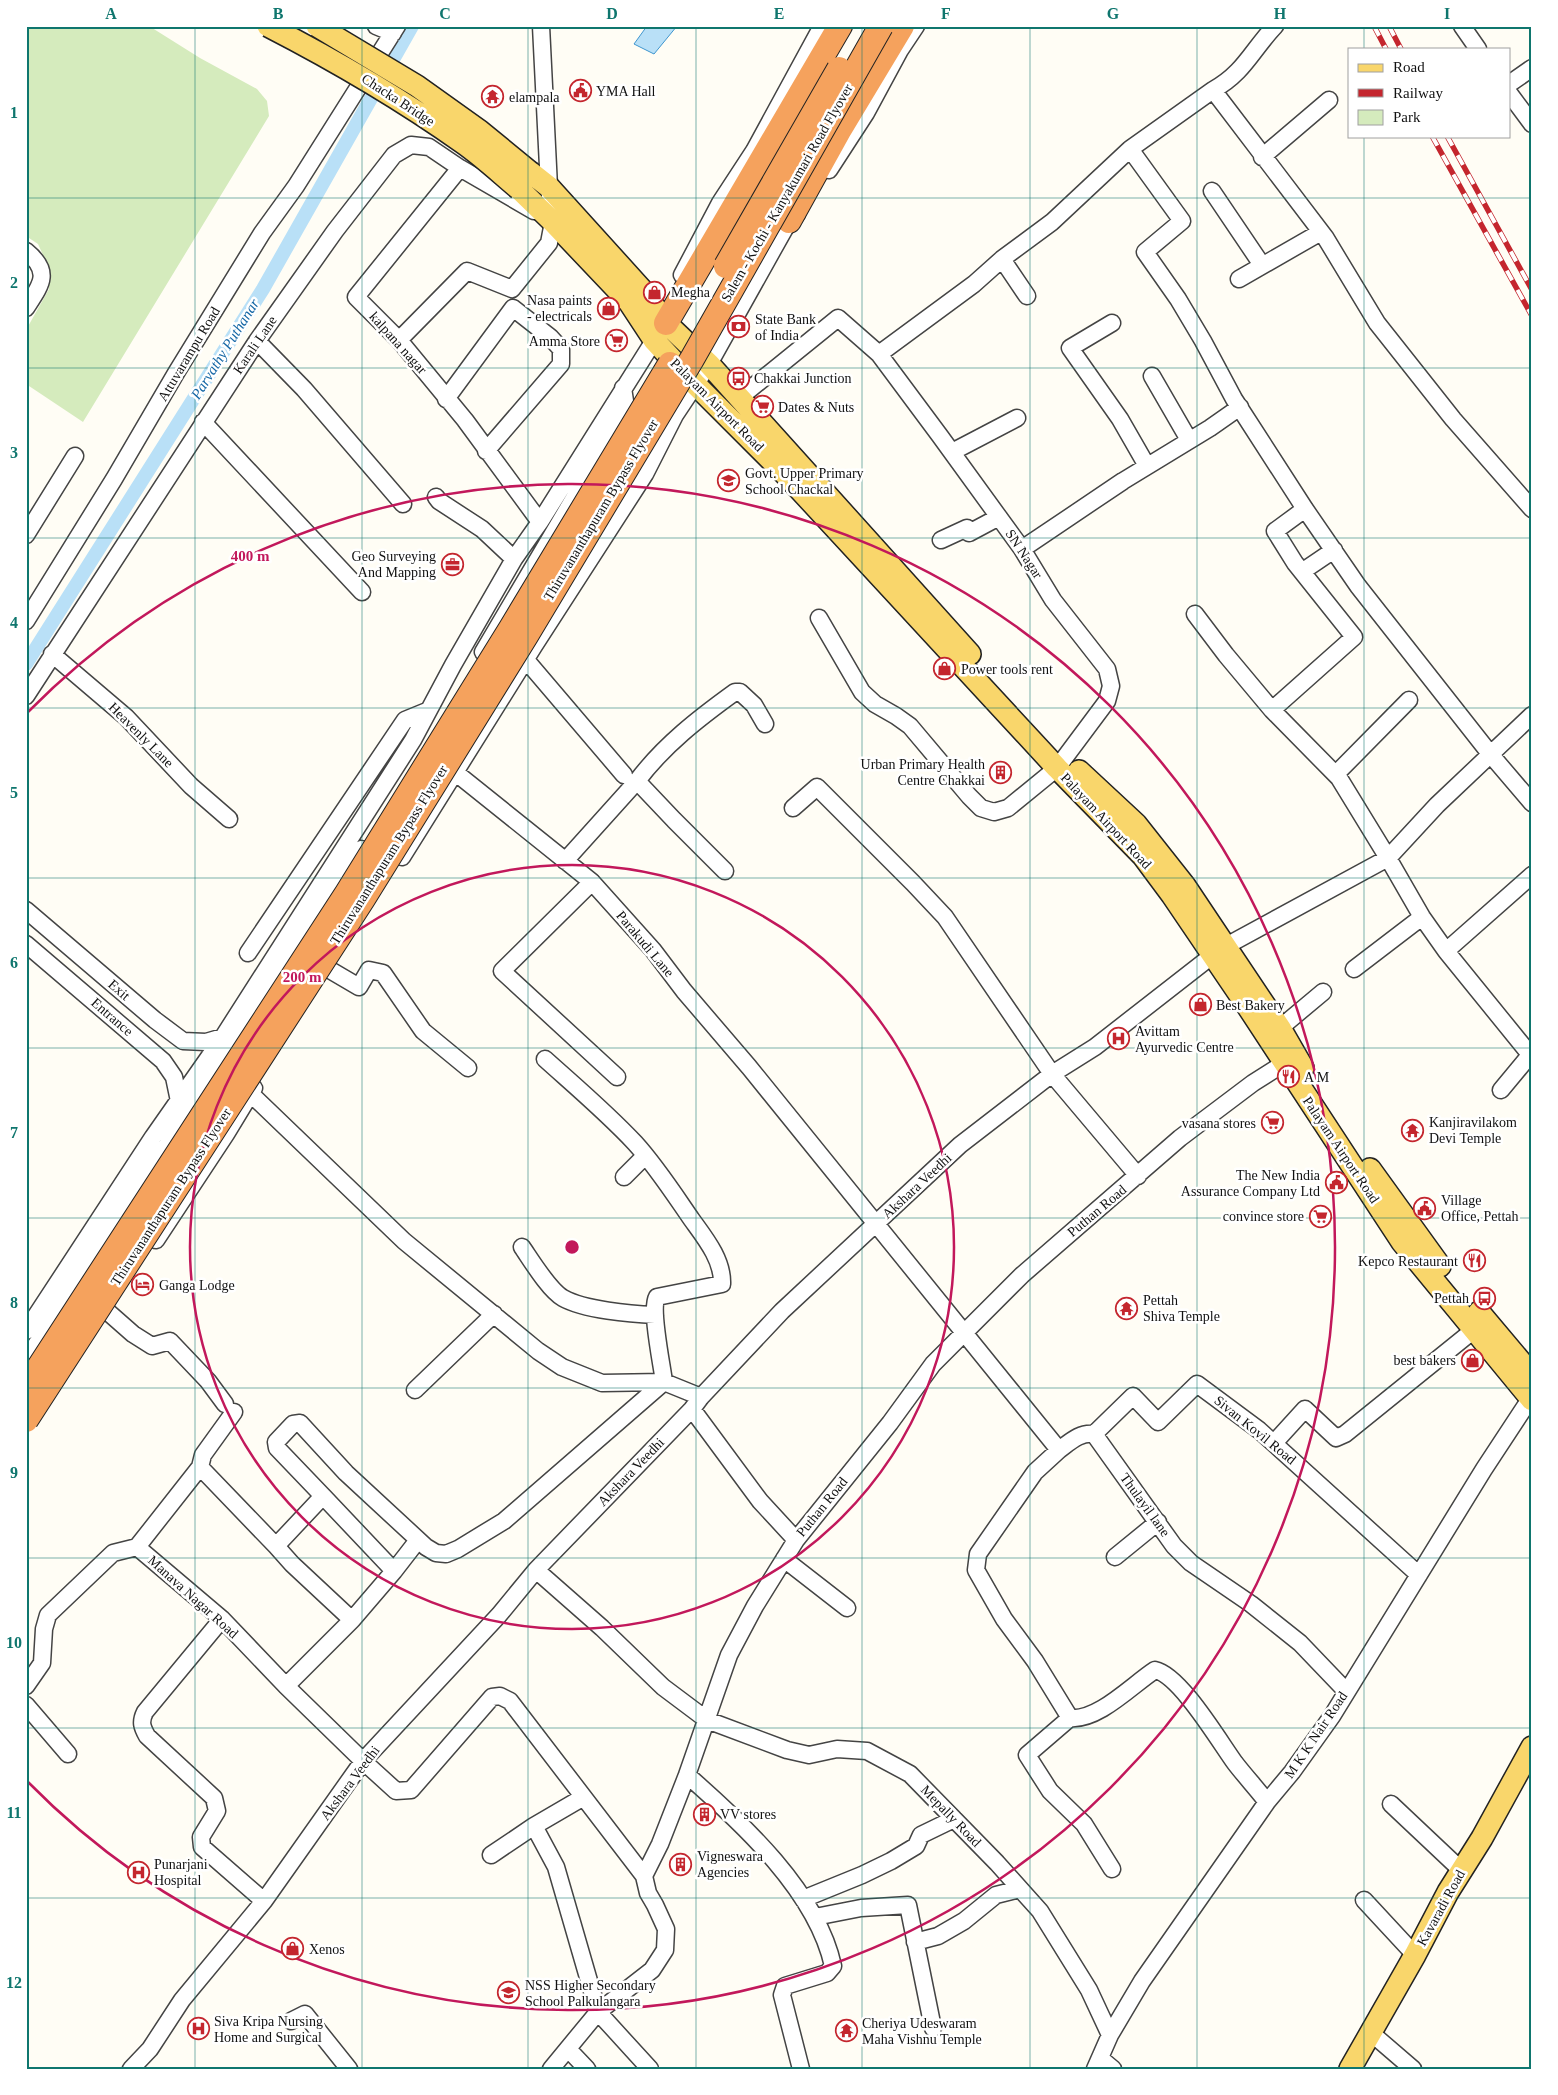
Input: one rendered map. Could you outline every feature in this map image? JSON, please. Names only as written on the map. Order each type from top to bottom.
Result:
[{"type":"highway","points":[[660,332],[840,26]]},
{"type":"highway","name":"Salem - Kochi - Kanyakumari Road Flyover","points":[[693,358],[812,114],[864,26]]},
{"type":"highway","name":"Salem - Kochi - Kanyakumari Road Flyover","points":[[693,358],[881,26]]},
{"type":"highway","points":[[788,221],[840,129],[902,26]]},
{"type":"highway","name":"Thiruvananthapuram Bypass Flyover","points":[[26,1387],[347,893],[511,628],[693,358]]},
{"type":"highway","name":"Thiruvananthapuram Bypass Flyover","points":[[26,1420],[362,900],[526,636],[693,358]]},
{"type":"main road","name":"Chacka Bridge","points":[[268,26],[337,62],[396,97],[465,144],[524,180]]},
{"type":"main road","name":"Chacka Bridge","points":[[317,26],[417,86],[480,131],[524,180]]},
{"type":"main road","points":[[524,180],[549,187],[644,292],[660,332]]},
{"type":"main road","points":[[524,180],[553,222],[660,332]]},
{"type":"main road","name":"Palayam Airport Road","points":[[660,332],[739,398],[1143,856],[1280,1028],[1289,1060],[1344,1132],[1432,1257],[1532,1375]]},
{"type":"main road","name":"Palayam Airport Road","points":[[660,332],[695,384],[789,478],[1060,763]]},
{"type":"main road","name":"Palayam Airport Road","points":[[1220,951],[1402,1242],[1531,1398]]},
{"type":"main road","name":"Kavaradi Road","points":[[1350,2069],[1415,1955],[1448,1892],[1482,1838],[1532,1747]]},
{"type":"street","points":[[376,26],[395,30]]},
{"type":"street","points":[[486,451],[561,364],[561,349],[557,344],[509,304],[512,290],[549,244],[553,222],[549,187],[542,26]]},
{"type":"street","points":[[680,298],[677,286],[695,248],[720,203],[754,151],[822,26]]},
{"type":"street","points":[[26,1435],[226,1134],[645,474],[675,414],[695,384],[693,358],[788,221],[808,203],[866,112],[900,50],[916,26]]},
{"type":"street","points":[[879,354],[974,284],[1002,258],[1052,222],[1130,149],[1212,90],[1225,83],[1247,63],[1263,38],[1275,26]]},
{"type":"street","points":[[1462,26],[1477,48]]},
{"type":"street","name":"Attuvarampu Road","points":[[26,621],[114,480],[176,373],[240,272],[262,233],[296,186],[395,30]]},
{"type":"street","points":[[1510,83],[1532,68]]},
{"type":"street","points":[[1212,90],[1321,232],[1377,323],[1453,420],[1532,508]]},
{"type":"street","points":[[1510,94],[1532,124]]},
{"type":"street","points":[[1262,157],[1329,100]]},
{"type":"street","name":"Karali Lane","points":[[26,696],[257,341],[336,231],[394,155],[411,146],[429,147],[460,168],[553,222]]},
{"type":"street","points":[[1130,149],[1182,221],[1145,252],[1178,299],[1203,341],[1226,386],[1305,509],[1358,586],[1491,755],[1532,803]]},
{"type":"street","name":"kalpana nagar","points":[[460,168],[356,297],[399,340],[465,420],[540,522]]},
{"type":"street","points":[[1212,191],[1262,265]]},
{"type":"street","points":[[1239,278],[1321,232]]},
{"type":"street","points":[[26,250],[38,262],[43,274],[41,285],[26,308]]},
{"type":"street","points":[[1002,258],[1027,296]]},
{"type":"street","points":[[399,340],[467,271],[512,290]]},
{"type":"street","points":[[446,399],[502,320],[513,308]]},
{"type":"street","name":"SN Nagar","points":[[739,398],[838,318],[879,354],[952,452],[1022,549],[1053,600],[1106,669],[1111,686],[1107,700],[1060,763],[1008,808],[994,812],[982,808],[969,796],[910,726],[875,704],[862,692],[819,618]]},
{"type":"street","points":[[1112,323],[1070,348],[1120,418],[1147,466]]},
{"type":"street","points":[[26,1331],[148,1145],[223,1037],[413,740],[427,711],[514,559],[540,522],[660,332]]},
{"type":"street","points":[[257,341],[304,390],[403,504]]},
{"type":"street","points":[[1152,376],[1189,440]]},
{"type":"street","points":[[26,1360],[440,729],[508,609],[619,422],[624,407],[623,388]]},
{"type":"street","points":[[1022,549],[1240,407]]},
{"type":"street","points":[[952,452],[1017,418]]},
{"type":"street","points":[[203,422],[362,592]]},
{"type":"street","points":[[26,535],[75,456]]},
{"type":"street","points":[[436,497],[482,529],[514,559]]},
{"type":"street","points":[[1272,710],[1354,637],[1302,571],[1275,531],[1305,509]]},
{"type":"street","points":[[941,540],[967,528],[969,533],[999,516]]},
{"type":"street","points":[[1302,571],[1334,550]]},
{"type":"street","points":[[1195,614],[1226,656],[1272,710],[1336,774],[1422,917],[1446,951],[1531,1056],[1501,1090]]},
{"type":"street","name":"Heavenly Lane","points":[[52,654],[126,718],[191,786],[229,819]]},
{"type":"street","points":[[526,660],[631,778],[725,871]]},
{"type":"street","points":[[565,861],[631,778],[692,724],[735,692],[740,692],[754,705],[765,724]]},
{"type":"street","points":[[1336,774],[1408,700]]},
{"type":"street","points":[[248,953],[405,720],[427,711]]},
{"type":"street","name":"Akshara Veedhi","points":[[131,2069],[150,2049],[182,2000],[264,1900],[363,1761],[499,1615],[536,1570],[697,1403],[782,1311],[960,1145],[1052,1074],[1095,1047],[1220,951],[1388,858],[1437,805],[1532,715]]},
{"type":"street","name":"Parakudi Lane","points":[[456,773],[592,882],[653,950],[684,991],[749,1067],[964,1334]]},
{"type":"street","points":[[794,808],[817,787],[913,882],[945,917],[1052,1074],[1138,1176]]},
{"type":"street","points":[[1446,951],[1532,875]]},
{"type":"street","points":[[592,882],[502,971],[617,1077]]},
{"type":"street","name":"Exit","points":[[26,910],[155,1020],[183,1041],[206,1042],[223,1037]]},
{"type":"street","points":[[1354,969],[1422,917]]},
{"type":"street","name":"Entrance","points":[[26,944],[163,1061],[174,1077],[179,1102]]},
{"type":"street","points":[[330,970],[359,987],[369,970],[383,973],[423,1030],[468,1068]]},
{"type":"street","points":[[1280,1028],[1323,992]]},
{"type":"street","points":[[545,1059],[601,1109],[645,1156],[710,1245],[722,1276],[722,1284],[657,1296],[655,1314],[664,1382]]},
{"type":"street","name":"Puthan Road","points":[[644,1876],[660,1844],[687,1776],[729,1655],[755,1606],[796,1540],[890,1423],[933,1364],[1022,1275],[1180,1138],[1216,1110],[1289,1060]]},
{"type":"street","points":[[251,1094],[404,1241],[538,1351],[562,1367],[602,1383],[664,1382],[697,1403],[760,1501],[796,1540]]},
{"type":"street","points":[[624,1177],[645,1156]]},
{"type":"street","points":[[522,1247],[562,1298],[583,1305],[633,1314],[655,1314]]},
{"type":"street","points":[[108,1312],[133,1334],[152,1346],[170,1341],[208,1381],[229,1408],[202,1455],[200,1467],[137,1547]]},
{"type":"street","points":[[415,1390],[494,1314]]},
{"type":"street","points":[[1274,1443],[1305,1409],[1336,1438],[1345,1434],[1475,1329]]},
{"type":"street","points":[[964,1334],[1059,1450]]},
{"type":"street","points":[[394,1571],[277,1448],[276,1442],[292,1424],[300,1423],[346,1472],[418,1540],[436,1553],[446,1554],[458,1549],[504,1521],[664,1382]]},
{"type":"street","name":"Sivan Kovil Road","points":[[1094,1434],[1132,1396],[1158,1422],[1197,1384],[1260,1430],[1419,1575]]},
{"type":"street","name":"M K K Nair Road","points":[[1103,2065],[1110,2035],[1142,1981],[1267,1802],[1292,1772],[1332,1716],[1531,1398]]},
{"type":"street","points":[[1070,1718],[1035,1661],[1004,1619],[976,1570],[978,1554],[1035,1472],[1078,1436],[1087,1433],[1094,1434]]},
{"type":"street","name":"Thulayil lane","points":[[1094,1434],[1174,1546],[1191,1563],[1251,1604],[1300,1644],[1346,1691]]},
{"type":"street","points":[[200,1467],[292,1564],[352,1620]]},
{"type":"street","points":[[276,1546],[323,1496]]},
{"type":"street","points":[[1115,1557],[1158,1522]]},
{"type":"street","points":[[286,1686],[352,1620],[418,1540]]},
{"type":"street","name":"Manava Nagar Road","points":[[26,1686],[42,1663],[44,1630],[48,1615],[113,1553],[137,1547],[222,1619],[286,1686],[396,1791],[411,1790],[486,1703],[492,1697],[500,1696],[517,1709],[582,1798]]},
{"type":"street","points":[[784,1559],[847,1608]]},
{"type":"street","name":"Mepally Road","points":[[536,1570],[602,1628],[663,1687],[707,1720],[787,1750],[809,1756],[837,1749],[867,1751],[910,1774],[1040,1911],[1089,1990],[1110,2035]]},
{"type":"street","points":[[222,1619],[145,1712],[141,1720],[142,1727],[147,1736],[214,1798],[217,1810],[201,1837],[202,1847],[264,1900]]},
{"type":"street","points":[[1112,1868],[1084,1824],[1050,1791],[1027,1755],[1070,1718],[1078,1718],[1100,1710],[1155,1670],[1162,1671],[1186,1694],[1237,1765],[1267,1802]]},
{"type":"street","points":[[26,1705],[68,1754]]},
{"type":"street","points":[[687,1776],[754,1836],[803,1899],[829,1949],[833,1966],[827,1972],[785,1986],[782,1995],[801,2069]]},
{"type":"street","points":[[491,1855],[534,1826],[582,1798],[644,1876],[648,1893],[666,1929],[665,1950],[652,1970],[598,2012],[551,2069]]},
{"type":"street","points":[[1391,1804],[1461,1870]]},
{"type":"street","points":[[803,1899],[892,1861],[916,1846],[920,1835],[954,1819]]},
{"type":"street","points":[[534,1826],[556,1866],[598,2012],[650,2069]]},
{"type":"street","points":[[915,1942],[938,1936],[964,1921],[996,1896],[1020,1889]]},
{"type":"street","points":[[1364,1900],[1415,1955]]},
{"type":"street","points":[[814,1917],[861,1908],[908,1904],[933,2028]]},
{"type":"street","points":[[291,2022],[305,2014],[349,2069]]},
{"type":"street","points":[[1370,2032],[1412,2069]]},
{"type":"street","points":[[568,2049],[587,2069]]},
{"type":"green space","points":[[26,26],[149,26],[200,58],[257,89],[267,101],[269,116],[83,422],[26,384],[26,330],[49,289],[49,268],[38,244],[26,236]]},
{"type":"water","points":[[647,26],[677,26],[654,54],[634,44]]},
{"type":"waterway","name":"Parvathy Puthanar","points":[[26,664],[263,289],[412,26]]},
{"type":"railway","points":[[1374,26],[1385,48]]},
{"type":"railway","points":[[1389,26],[1400,48]]},
{"type":"railway","points":[[1433,138],[1532,316]]},
{"type":"railway","points":[[1448,138],[1532,290]]},
{"type":"place","name":"YMA Hall","points":[[580,91]]},
{"type":"place","name":"elampala","points":[[493,97]]},
{"type":"place","name":"Megha","points":[[655,292]]},
{"type":"place","name":"Nasa paints - electricals","points":[[608,308]]},
{"type":"place","name":"State Bank of India","points":[[739,327]]},
{"type":"place","name":"Amma Store","points":[[616,341]]},
{"type":"place","name":"Chakkai Junction","points":[[738,378]]},
{"type":"place","name":"Dates & Nuts","points":[[762,407]]},
{"type":"place","name":"Govt. Upper Primary School Chackal","points":[[729,481]]},
{"type":"place","name":"Geo Surveying And Mapping","points":[[452,564]]},
{"type":"place","name":"Power tools rent","points":[[945,669]]},
{"type":"place","name":"Urban Primary Health Centre Chakkai","points":[[1001,772]]},
{"type":"place","name":"Best Bakery","points":[[1200,1005]]},
{"type":"place","name":"Avittam Ayurvedic Centre","points":[[1119,1039]]},
{"type":"place","name":"A M","points":[[1288,1077]]},
{"type":"place","name":"vasana stores","points":[[1272,1123]]},
{"type":"place","name":"Kanjiravilakom Devi Temple","points":[[1413,1130]]},
{"type":"place","name":"The New India Assurance Company Ltd","points":[[1336,1183]]},
{"type":"place","name":"Village Office, Pettah","points":[[1425,1208]]},
{"type":"place","name":"convince store","points":[[1320,1216]]},
{"type":"place","name":"Kepco Restaurant","points":[[1474,1261]]},
{"type":"place","name":"Ganga Lodge","points":[[143,1285]]},
{"type":"place","name":"Pettah","points":[[1485,1298]]},
{"type":"place","name":"Pettah Shiva Temple","points":[[1127,1308]]},
{"type":"place","name":"best bakers","points":[[1472,1360]]},
{"type":"place","name":"VV stores","points":[[704,1814]]},
{"type":"place","name":"Vigneswara Agencies","points":[[681,1864]]},
{"type":"place","name":"Punarjani Hospital","points":[[138,1872]]},
{"type":"place","name":"Xenos","points":[[293,1949]]},
{"type":"place","name":"NSS Higher Secondary School Palkulangara","points":[[509,1993]]},
{"type":"place","name":"Siva Kripa Nursing Home and Surgical","points":[[198,2029]]},
{"type":"place","name":"Cheriya Udeswaram Maha Vishnu Temple","points":[[846,2031]]}]
